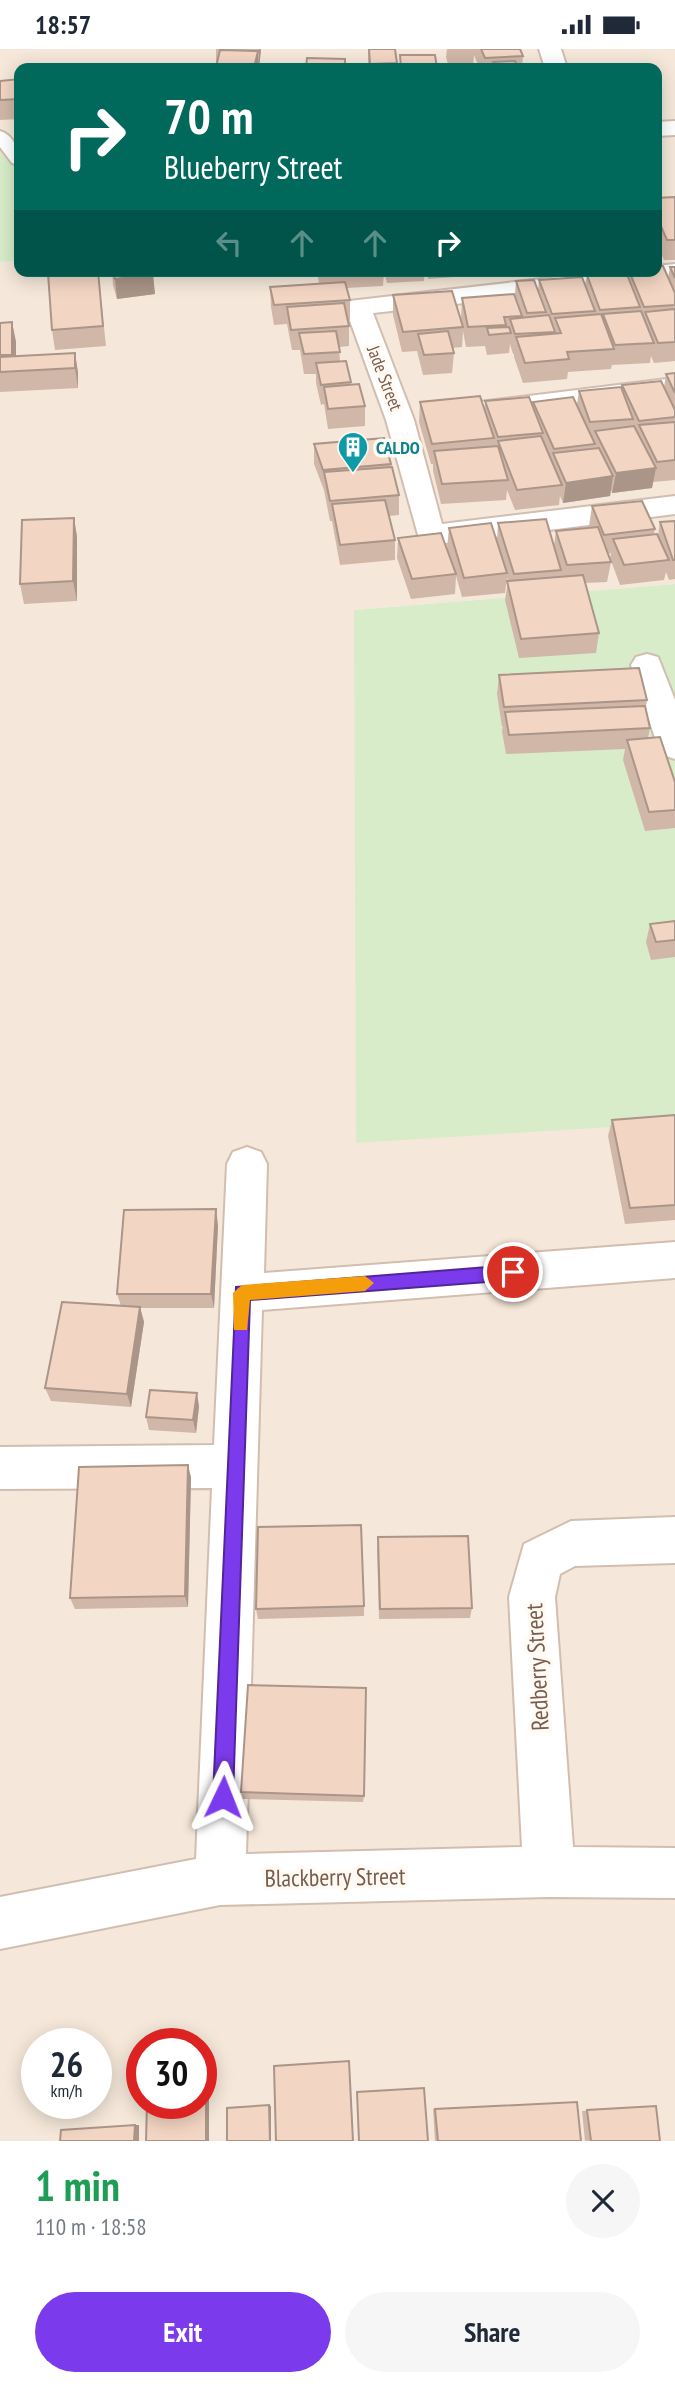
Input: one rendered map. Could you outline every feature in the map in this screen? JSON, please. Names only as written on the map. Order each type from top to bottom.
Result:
[{"type":"street","name":"Jade Street","points":[[627,277],[358,307],[414,418],[430,535],[675,505]]},
{"type":"street","points":[[455,413],[675,386]]},
{"type":"street","points":[[647,665],[675,747]]},
{"type":"street","points":[[220,1880],[247,1164]]},
{"type":"street","points":[[242,1293],[675,1260]]},
{"type":"street","points":[[0,1468],[235,1466]]},
{"type":"street","name":"Redberry Street","points":[[549,1872],[532,1597],[540,1560],[571,1544],[675,1540]]},
{"type":"street","name":"Blackberry Street","points":[[0,1923],[220,1880],[549,1872],[675,1873]]},
{"type":"lane","points":[[0,136],[14,155]]},
{"type":"shaded area","points":[[0,49],[675,49],[675,584],[354,610],[675,1123],[675,2141],[0,2141],[0,262],[14,261],[14,277],[662,277],[662,63],[14,63],[14,141],[0,140]]},
{"type":"green space","points":[[0,140],[14,141],[14,261],[0,262]]},
{"type":"green space","points":[[675,584],[675,1123],[356,1143],[354,610]]},
{"type":"building","points":[[369,49],[395,49],[397,63],[370,63]]},
{"type":"building","points":[[481,49],[520,49],[523,56],[485,58]]},
{"type":"building","points":[[220,50],[258,51],[255,63],[217,63]]},
{"type":"building","points":[[400,55],[435,55],[436,63],[401,63]]},
{"type":"building","points":[[307,58],[345,59],[345,63],[306,63]]},
{"type":"building","points":[[515,61],[516,63],[494,63]]},
{"type":"building","points":[[14,80],[14,99],[0,100],[0,81]]},
{"type":"building","points":[[675,197],[675,240],[667,240],[662,229],[662,198]]},
{"type":"building","points":[[663,266],[675,293],[675,305],[644,307],[632,277],[662,277]]},
{"type":"building","points":[[48,277],[99,277],[103,326],[52,330]]},
{"type":"building","points":[[582,277],[595,311],[552,314],[539,280]]},
{"type":"building","points":[[588,277],[628,277],[640,307],[600,310]]},
{"type":"building","points":[[534,280],[546,312],[527,313],[516,281]]},
{"type":"building","points":[[345,282],[350,300],[274,305],[270,287]]},
{"type":"building","points":[[452,291],[463,327],[403,332],[393,295]]},
{"type":"building","points":[[514,294],[522,316],[504,317],[506,325],[468,327],[462,298]]},
{"type":"building","points":[[344,303],[349,326],[291,330],[287,307]]},
{"type":"building","points":[[675,309],[675,342],[658,343],[645,312]]},
{"type":"building","points":[[641,311],[654,343],[615,345],[603,314]]},
{"type":"building","points":[[601,314],[614,349],[567,352],[569,359],[525,363],[516,337],[561,333],[555,318]]},
{"type":"building","points":[[549,315],[555,332],[515,334],[510,319]]},
{"type":"building","points":[[12,322],[12,355],[0,355],[0,323]]},
{"type":"building","points":[[509,327],[511,333],[489,335],[487,328]]},
{"type":"building","points":[[336,331],[340,352],[304,354],[299,333]]},
{"type":"building","points":[[448,331],[454,353],[424,355],[418,334]]},
{"type":"building","points":[[75,353],[75,368],[0,372],[0,357]]},
{"type":"building","points":[[346,361],[351,382],[321,385],[316,363]]},
{"type":"building","points":[[675,373],[675,393],[666,374]]},
{"type":"building","points":[[661,381],[675,410],[675,417],[639,421],[622,385]]},
{"type":"building","points":[[359,384],[365,406],[328,409],[324,387]]},
{"type":"building","points":[[621,387],[633,419],[590,422],[579,391]]},
{"type":"building","points":[[480,396],[494,438],[432,444],[420,402]]},
{"type":"building","points":[[529,397],[543,433],[498,437],[485,401]]},
{"type":"building","points":[[573,397],[595,444],[554,449],[533,402]]},
{"type":"building","points":[[675,422],[675,460],[657,462],[639,425]]},
{"type":"building","points":[[634,426],[656,468],[616,473],[595,431]]},
{"type":"building","points":[[541,436],[562,485],[517,490],[498,441]]},
{"type":"building","points":[[384,438],[391,464],[323,470],[314,444]]},
{"type":"building","points":[[498,446],[508,480],[442,484],[434,451]]},
{"type":"building","points":[[599,448],[613,476],[566,483],[553,453]]},
{"type":"building","points":[[392,467],[399,495],[330,501],[324,472]]},
{"type":"building","points":[[385,500],[395,540],[340,545],[332,504]]},
{"type":"building","points":[[642,501],[655,529],[604,535],[592,506]]},
{"type":"building","points":[[74,518],[73,581],[20,584],[22,520]]},
{"type":"building","points":[[546,519],[561,570],[514,574],[498,523]]},
{"type":"building","points":[[675,521],[675,560],[673,560],[660,522]]},
{"type":"building","points":[[491,523],[507,573],[464,578],[449,528]]},
{"type":"building","points":[[598,527],[611,562],[567,565],[556,531]]},
{"type":"building","points":[[441,533],[456,574],[412,579],[398,538]]},
{"type":"building","points":[[657,534],[669,560],[624,565],[613,539]]},
{"type":"building","points":[[583,575],[599,633],[521,639],[507,581]]},
{"type":"building","points":[[639,668],[647,700],[504,707],[499,675]]},
{"type":"building","points":[[645,706],[650,728],[509,735],[505,712]]},
{"type":"building","points":[[660,737],[675,782],[675,810],[649,812],[627,740]]},
{"type":"building","points":[[675,921],[675,940],[656,942],[650,924]]},
{"type":"building","points":[[675,1115],[675,1205],[630,1208],[612,1120]]},
{"type":"building","points":[[216,1209],[211,1294],[117,1294],[124,1210]]},
{"type":"building","points":[[62,1302],[140,1307],[127,1394],[45,1388]]},
{"type":"building","points":[[150,1390],[197,1393],[193,1420],[146,1417]]},
{"type":"building","points":[[188,1465],[185,1596],[70,1598],[79,1467]]},
{"type":"building","points":[[361,1525],[364,1606],[256,1609],[258,1527]]},
{"type":"building","points":[[468,1536],[472,1608],[380,1609],[378,1537]]},
{"type":"building","points":[[248,1685],[366,1688],[364,1796],[241,1792]]},
{"type":"building","points":[[349,2061],[353,2141],[276,2141],[274,2066]]},
{"type":"building","points":[[424,2088],[428,2141],[359,2141],[357,2092]]},
{"type":"building","points":[[577,2102],[581,2141],[438,2141],[435,2109]]},
{"type":"building","points":[[269,2105],[270,2141],[227,2141],[227,2108]]},
{"type":"building","points":[[656,2106],[660,2141],[591,2141],[587,2110]]},
{"type":"building","points":[[147,2119],[206,2119],[206,2141],[146,2141]]},
{"type":"building","points":[[135,2125],[134,2141],[60,2141],[61,2130]]},
{"type":"slow traffic","points":[[241,1324],[242,1293],[365,1283]]},
{"type":"place","name":"CALDO","points":[[353,474]]},
{"type":"route","points":[[223,1797],[242,1293],[513,1272]]}]
